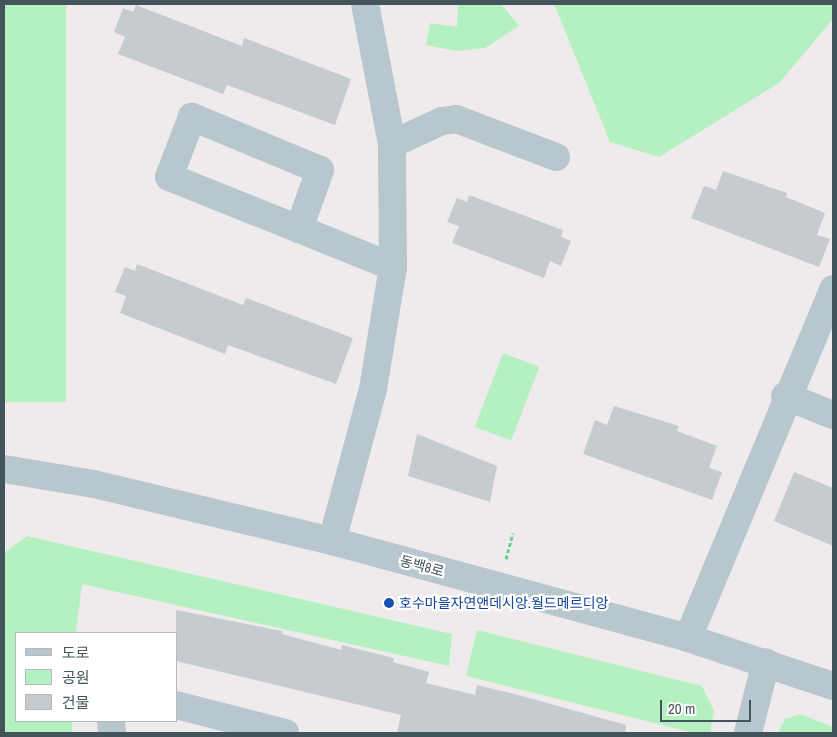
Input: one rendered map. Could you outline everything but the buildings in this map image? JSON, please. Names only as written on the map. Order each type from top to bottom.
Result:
[{"type":"street","points":[[332,541],[373,389],[393,267],[392,144],[365,4]]},
{"type":"street","points":[[299,229],[320,170],[192,117],[169,177],[393,267]]},
{"type":"street","points":[[392,144],[442,121],[456,119],[556,157]]},
{"type":"street","points":[[688,638],[785,396],[833,289]]},
{"type":"street","points":[[785,396],[833,415]]},
{"type":"street","name":"동백8로","points":[[4,469],[104,486],[332,541],[688,638],[766,662],[833,686]]},
{"type":"street","points":[[748,733],[766,662]]},
{"type":"street","points":[[178,706],[285,733]]},
{"type":"green space","points":[[4,4],[66,4],[66,402],[4,402]]},
{"type":"green space","points":[[458,4],[501,4],[519,26],[485,48],[456,51],[426,45],[430,23],[457,27]]},
{"type":"green space","points":[[554,4],[833,4],[833,19],[779,83],[659,157],[610,142]]},
{"type":"green space","points":[[503,353],[539,367],[511,441],[475,427]]},
{"type":"green space","points":[[27,536],[452,634],[449,666],[82,584],[76,632],[15,632],[15,722],[72,722],[72,733],[4,733],[4,553]]},
{"type":"green space","points":[[477,630],[702,686],[714,711],[710,733],[694,733],[466,676]]},
{"type":"green space","points":[[800,714],[833,727],[833,733],[778,733],[785,719]]},
{"type":"place","name":"호수마을자연앤데시앙.월드메르디앙","points":[[389,603]]}]
